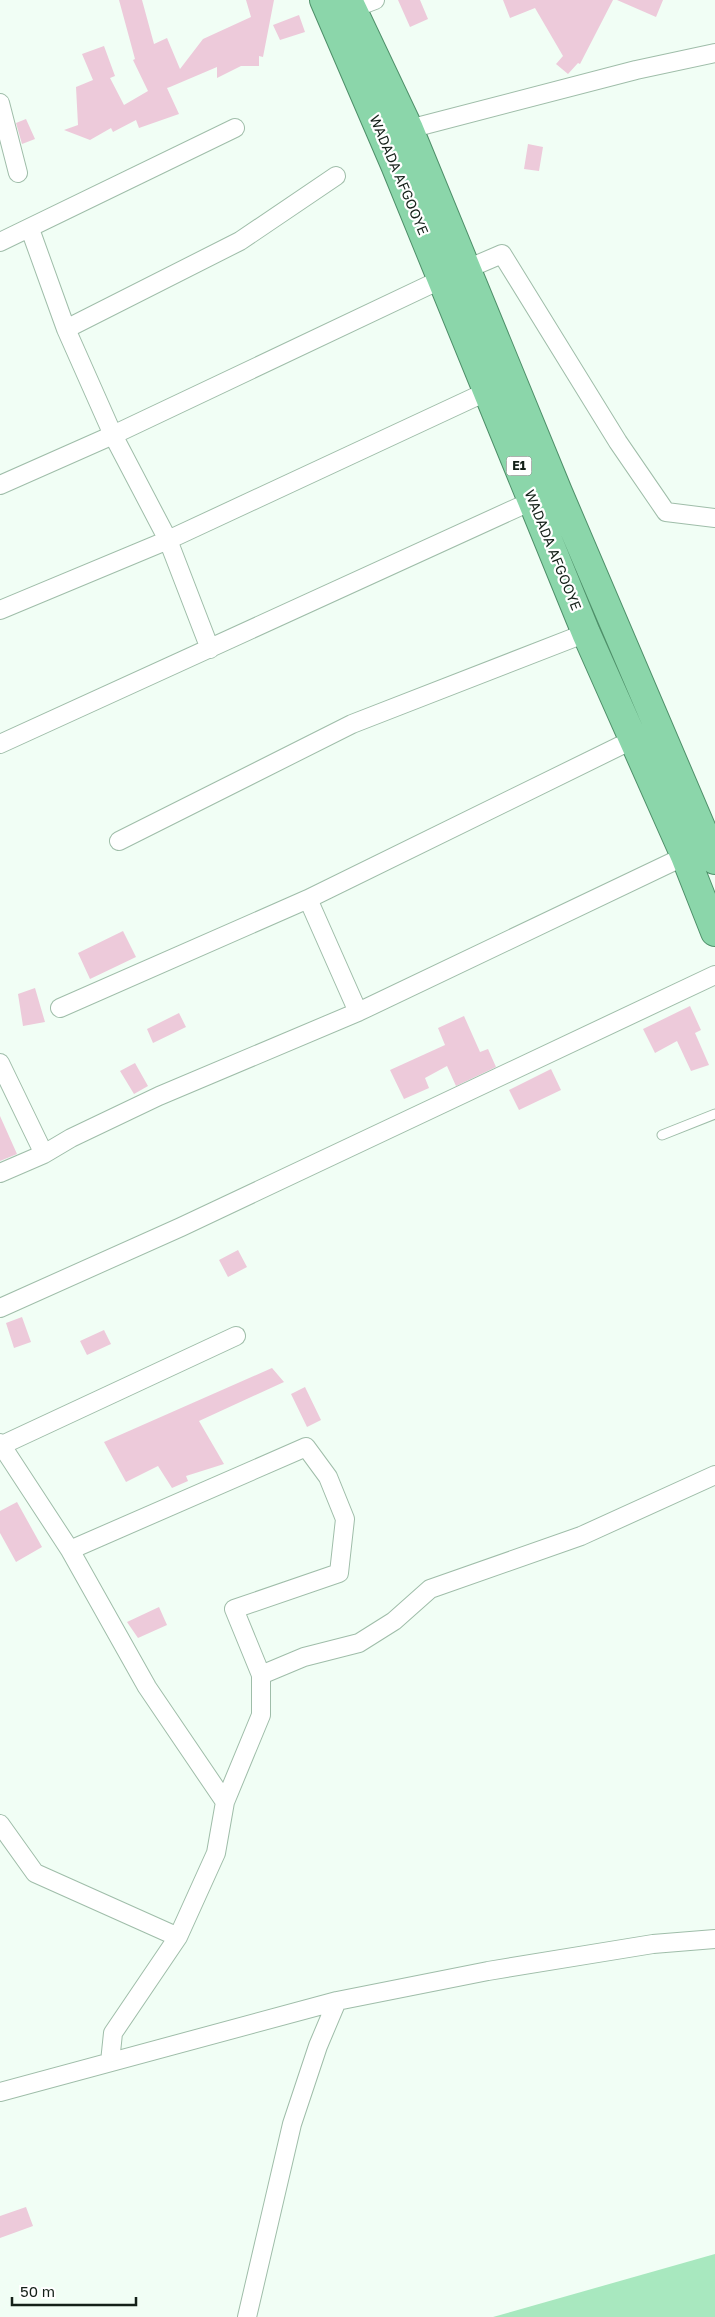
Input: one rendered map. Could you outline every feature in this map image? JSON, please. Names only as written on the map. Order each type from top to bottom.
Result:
[{"type":"highway","name":"WADADA AFGOOYE","points":[[324,0],[534,500],[586,633],[684,856],[715,932]]},
{"type":"highway","name":"WADADA AFGOOYE","points":[[358,3],[558,492],[715,860]]},
{"type":"street","points":[[409,129],[636,70],[715,53]]},
{"type":"street","points":[[0,102],[18,173]]},
{"type":"street","points":[[0,242],[235,128]]},
{"type":"street","points":[[66,329],[240,240],[336,176]]},
{"type":"street","points":[[30,229],[66,329],[113,435],[168,540],[210,649]]},
{"type":"street","points":[[467,269],[502,254],[618,442],[666,512],[715,518]]},
{"type":"street","points":[[0,485],[113,435],[442,279]]},
{"type":"street","points":[[0,610],[168,540],[488,391]]},
{"type":"street","points":[[0,744],[534,500]]},
{"type":"street","points":[[119,840],[352,724],[586,633]]},
{"type":"street","points":[[60,1008],[308,899],[632,740]]},
{"type":"street","points":[[0,1173],[44,1154],[70,1138],[159,1096],[358,1012],[684,856]]},
{"type":"street","points":[[308,899],[358,1012]]},
{"type":"street","points":[[0,1308],[181,1228],[715,975]]},
{"type":"street","points":[[0,1063],[44,1154]]},
{"type":"street","points":[[225,1802],[147,1687],[70,1550],[1,1445],[236,1336]]},
{"type":"street","points":[[70,1550],[306,1447],[328,1477],[345,1519],[339,1573],[234,1609],[261,1675],[261,1715],[225,1802],[216,1853],[178,1937],[114,2033],[110,2062]]},
{"type":"street","points":[[261,1675],[304,1657],[359,1643],[394,1621],[430,1589],[581,1536],[715,1475]]},
{"type":"street","points":[[0,1824],[36,1873],[178,1937]]},
{"type":"street","points":[[0,2092],[337,2001],[488,1971],[653,1944],[715,1939]]},
{"type":"street","points":[[247,2317],[292,2124],[318,2046],[337,2001]]},
{"type":"lane","points":[[662,1135],[715,1114]]},
{"type":"green space","points":[[715,2254],[715,2317],[493,2317]]},
{"type":"building","points":[[119,0],[142,0],[154,44],[167,38],[180,69],[203,39],[251,17],[246,0],[274,0],[263,57],[259,56],[259,66],[241,66],[217,78],[217,67],[167,88],[179,114],[139,128],[136,120],[113,132],[111,128],[90,140],[64,130],[78,125],[76,87],[93,80],[82,54],[104,46],[115,76],[110,78],[124,105],[148,91],[133,60],[135,59]]},
{"type":"building","points":[[398,0],[420,0],[428,19],[410,27]]},
{"type":"building","points":[[503,0],[613,0],[580,64],[578,63],[568,74],[556,64],[563,56],[535,8],[510,18]]},
{"type":"building","points":[[617,0],[663,0],[656,17]]},
{"type":"building","points":[[299,15],[305,32],[280,40],[273,25]]},
{"type":"building","points":[[26,119],[35,139],[22,144],[16,123]]},
{"type":"building","points":[[528,144],[543,147],[539,171],[524,169]]},
{"type":"building","points":[[123,931],[136,957],[90,979],[78,953]]},
{"type":"building","points":[[35,988],[45,1022],[23,1026],[18,994]]},
{"type":"building","points":[[690,1006],[701,1030],[695,1033],[709,1065],[691,1071],[677,1041],[655,1053],[643,1029]]},
{"type":"building","points":[[179,1013],[186,1027],[153,1043],[147,1029]]},
{"type":"building","points":[[464,1016],[480,1052],[488,1049],[496,1067],[456,1086],[447,1066],[425,1078],[429,1088],[404,1099],[390,1070],[445,1045],[438,1028]]},
{"type":"building","points":[[135,1063],[148,1086],[134,1094],[120,1071]]},
{"type":"building","points":[[551,1069],[561,1090],[519,1110],[509,1090]]},
{"type":"building","points":[[0,1116],[17,1154],[0,1161]]},
{"type":"building","points":[[238,1250],[247,1267],[228,1277],[219,1260]]},
{"type":"building","points":[[22,1317],[31,1342],[14,1348],[6,1323]]},
{"type":"building","points":[[104,1330],[111,1344],[87,1355],[80,1341]]},
{"type":"building","points":[[272,1368],[284,1382],[199,1421],[224,1464],[186,1476],[188,1481],[172,1488],[158,1466],[126,1482],[104,1442]]},
{"type":"building","points":[[305,1387],[321,1420],[307,1427],[291,1394]]},
{"type":"building","points":[[17,1502],[42,1547],[16,1562],[0,1533],[0,1511]]},
{"type":"building","points":[[159,1607],[167,1625],[138,1638],[127,1622]]},
{"type":"building","points":[[26,2207],[33,2226],[0,2238],[0,2216]]}]
